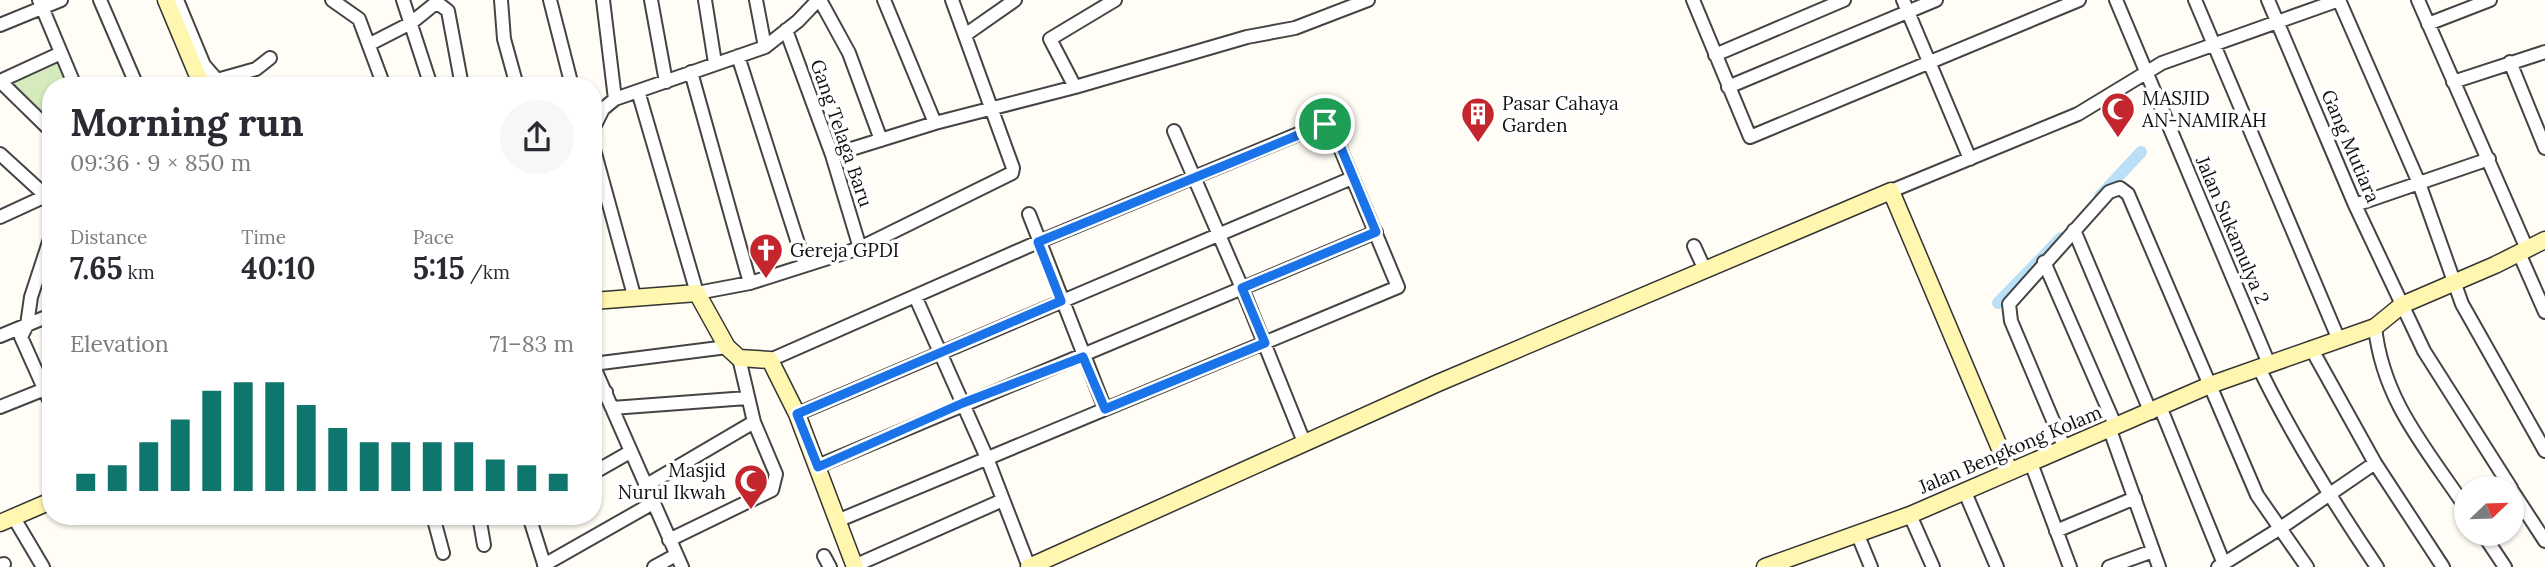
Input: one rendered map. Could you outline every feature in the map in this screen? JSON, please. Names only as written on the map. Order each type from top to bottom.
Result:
[{"type":"street","points":[[0,24],[40,4],[61,0]]},
{"type":"street","points":[[100,0],[133,77]]},
{"type":"street","points":[[166,0],[198,77]]},
{"type":"street","points":[[177,0],[204,65],[214,77]]},
{"type":"street","points":[[332,0],[359,19],[381,77]]},
{"type":"street","points":[[404,0],[428,77]]},
{"type":"street","points":[[501,0],[504,39],[515,77]]},
{"type":"street","points":[[550,0],[570,77]]},
{"type":"street","points":[[603,0],[615,99]]},
{"type":"street","points":[[651,0],[666,82]]},
{"type":"street","points":[[705,0],[715,63]]},
{"type":"street","points":[[755,0],[765,47]]},
{"type":"street","points":[[602,111],[615,99],[765,47],[819,0],[849,53],[881,140]]},
{"type":"street","points":[[884,0],[935,122]]},
{"type":"street","points":[[602,301],[697,293],[750,283],[860,248],[1013,173],[952,0]]},
{"type":"street","points":[[965,35],[1015,0]]},
{"type":"street","points":[[1075,87],[1050,39],[1115,0]]},
{"type":"street","points":[[832,155],[935,122],[1075,87],[1247,37],[1295,28],[1368,0]]},
{"type":"street","points":[[1715,55],[1844,0]]},
{"type":"street","points":[[1728,87],[1905,6],[1936,0]]},
{"type":"street","points":[[1695,1],[1728,87],[1749,135],[1753,137],[2080,0]]},
{"type":"street","name":"Jalan Sukamulya 2","points":[[2116,0],[2291,432],[2328,494],[2377,567]]},
{"type":"street","points":[[2195,0],[2339,340]]},
{"type":"street","name":"Gang Mutiara","points":[[2268,0],[2355,205],[2402,304],[2435,370],[2503,476]]},
{"type":"street","points":[[915,296],[987,458],[1029,567],[1304,442],[1704,268],[2093,106],[2145,72],[2339,0],[2419,183],[2462,304],[2486,351],[2545,451]]},
{"type":"street","points":[[2418,0],[2489,159],[2545,312]]},
{"type":"street","points":[[2428,24],[2490,0]]},
{"type":"street","points":[[370,44],[411,23],[436,3],[439,4],[448,11],[460,77]]},
{"type":"street","points":[[40,4],[71,77]]},
{"type":"street","points":[[1905,6],[1970,159]]},
{"type":"street","name":"Gang Telaga Baru","points":[[786,30],[832,155],[860,248]]},
{"type":"street","points":[[2454,82],[2545,52]]},
{"type":"street","points":[[42,122],[0,81],[61,54]]},
{"type":"street","points":[[738,56],[805,265]]},
{"type":"street","points":[[228,77],[256,69],[270,58]]},
{"type":"street","points":[[2510,62],[2545,148]]},
{"type":"street","points":[[691,72],[750,283]]},
{"type":"street","points":[[638,91],[697,293],[733,352],[754,422],[776,474],[772,490],[669,540]]},
{"type":"street","points":[[602,363],[733,352],[769,360],[1194,176],[1325,124],[1334,131],[1398,287],[837,521]]},
{"type":"street","points":[[1174,131],[1265,343],[1304,442]]},
{"type":"street","points":[[0,154],[42,190]]},
{"type":"street","points":[[2355,205],[2489,159]]},
{"type":"street","points":[[797,414],[1352,178]]},
{"type":"street","points":[[602,179],[635,299]]},
{"type":"street","points":[[2065,449],[2008,309],[2011,300],[2044,262],[2109,192],[2120,188],[2128,194],[2256,495],[2307,567]]},
{"type":"street","points":[[1891,191],[2009,470]]},
{"type":"street","points":[[0,217],[42,198]]},
{"type":"street","points":[[1029,214],[1105,409]]},
{"type":"street","points":[[2074,230],[2229,564],[2375,463]]},
{"type":"street","points":[[818,467],[963,403],[1083,357],[1376,232]]},
{"type":"street","points":[[2454,490],[2393,399],[2380,360],[2375,327],[2402,304],[2545,240]]},
{"type":"street","points":[[1694,246],[1704,268]]},
{"type":"street","points":[[2044,262],[2113,428],[2159,567]]},
{"type":"street","points":[[42,274],[27,325],[20,337],[42,375]]},
{"type":"street","points":[[0,336],[42,318]]},
{"type":"street","name":"Jalan Bengkong Kolam","points":[[1765,567],[1799,561],[1857,533],[1910,515],[2009,470],[2156,411],[2210,385],[2375,327]]},
{"type":"street","points":[[2311,348],[2375,463],[2443,567]]},
{"type":"street","points":[[769,360],[797,414],[855,566],[1003,500]]},
{"type":"street","points":[[0,408],[42,382]]},
{"type":"street","points":[[602,383],[679,561],[654,567]]},
{"type":"street","points":[[602,394],[606,392]]},
{"type":"street","points":[[612,408],[747,398]]},
{"type":"street","points":[[646,486],[754,422]]},
{"type":"street","points":[[602,468],[630,452]]},
{"type":"street","points":[[2031,463],[2070,567]]},
{"type":"street","points":[[1964,490],[1997,567]]},
{"type":"street","points":[[2056,531],[2135,498]]},
{"type":"street","points":[[532,525],[544,566],[653,503]]},
{"type":"street","points":[[42,505],[7,520],[43,567]]},
{"type":"street","name":"Gang Mutiara","points":[[2524,509],[2545,541]]},
{"type":"street","points":[[1910,515],[1933,567]]},
{"type":"street","points":[[435,525],[443,553]]},
{"type":"street","points":[[481,525],[484,545]]},
{"type":"street","points":[[1857,533],[1871,567]]},
{"type":"street","points":[[2491,546],[2505,567]]},
{"type":"street","points":[[2109,567],[2153,551]]},
{"type":"green space","points":[[59,56],[67,77],[42,77],[42,114],[8,81]]},
{"type":"waterway","points":[[2100,196],[2141,152]]},
{"type":"waterway","points":[[1998,303],[2061,238]]},
{"type":"place","name":"MASJID AN-NAMIRAH","points":[[2118,139]]},
{"type":"place","name":"Pasar Cahaya Garden","points":[[1478,144]]},
{"type":"place","name":"Gereja GPDI","points":[[766,280]]},
{"type":"place","name":"Masjid Nurul Ikwah","points":[[751,511]]},
{"type":"route","points":[[1325,124],[1334,131],[1376,232],[1242,288],[1265,343],[1105,409],[1083,357],[963,403],[818,467],[797,414],[1061,301],[1038,242],[1325,124]]}]
